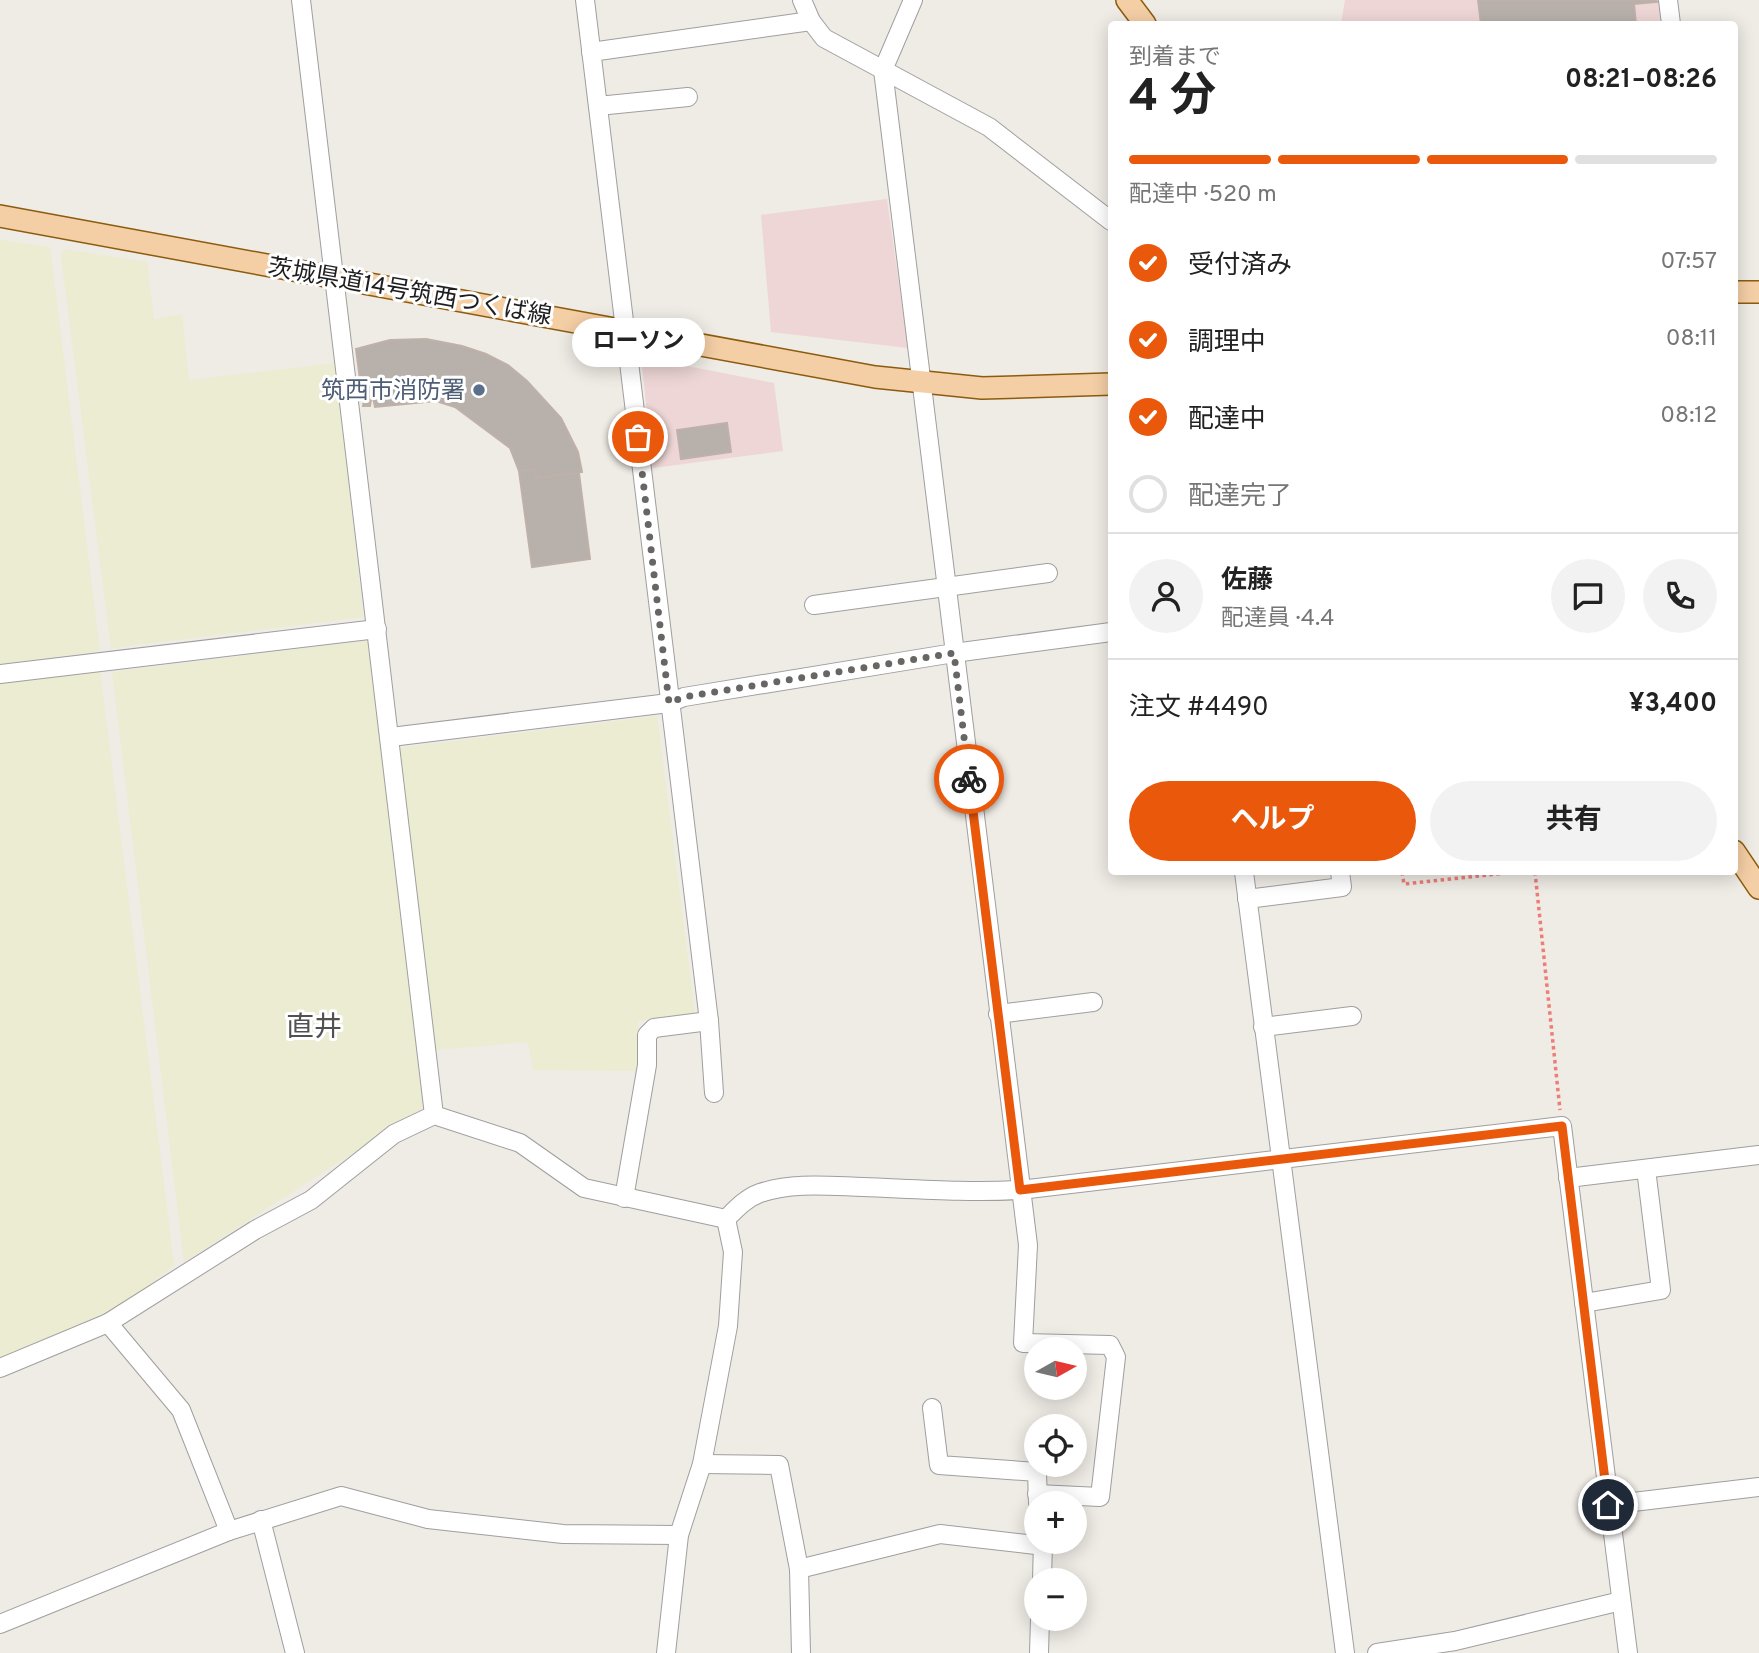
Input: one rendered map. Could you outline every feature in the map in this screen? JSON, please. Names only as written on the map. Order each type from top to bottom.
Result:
[{"type":"main road","points":[[1127,0],[1142,21]]},
{"type":"main road","name":"茨城県道14号筑西つくば線","points":[[0,216],[831,370],[920,383],[1017,388],[1108,384]]},
{"type":"main road","points":[[1738,292],[1759,292]]},
{"type":"main road","points":[[1738,857],[1759,888]]},
{"type":"street","points":[[301,0],[434,1115]]},
{"type":"street","points":[[584,0],[709,1021],[714,1093]]},
{"type":"street","points":[[802,0],[811,21],[824,38],[989,127],[1108,219]]},
{"type":"street","points":[[913,0],[883,70],[1028,1245],[1023,1343],[1110,1345],[1116,1357],[1100,1497],[1087,1497]]},
{"type":"street","points":[[1668,0],[1671,21]]},
{"type":"street","points":[[591,52],[811,21]]},
{"type":"street","points":[[598,106],[688,97]]},
{"type":"street","points":[[814,605],[1048,573]]},
{"type":"street","points":[[0,674],[377,629]]},
{"type":"street","points":[[391,737],[669,703],[684,697],[954,653],[1108,632]]},
{"type":"street","points":[[1244,875],[1345,1653]]},
{"type":"street","points":[[1248,899],[1342,887],[1340,875]]},
{"type":"street","points":[[998,1014],[1093,1002]]},
{"type":"street","points":[[1263,1027],[1353,1016]]},
{"type":"street","points":[[624,1198],[647,1065],[648,1035],[654,1028],[709,1021]]},
{"type":"street","points":[[0,1367],[108,1323],[256,1230],[311,1200],[394,1135],[434,1115],[520,1143],[584,1188],[726,1219]]},
{"type":"street","points":[[726,1219],[758,1194],[781,1188],[815,1185],[988,1192],[1020,1190],[1562,1126],[1628,1653]]},
{"type":"street","points":[[1568,1178],[1759,1155]]},
{"type":"street","points":[[1584,1303],[1661,1290],[1646,1169]]},
{"type":"street","points":[[666,1653],[679,1535],[702,1464],[728,1326],[733,1252],[726,1219]]},
{"type":"street","points":[[108,1323],[181,1410],[229,1531]]},
{"type":"street","points":[[932,1408],[939,1465],[1037,1472],[1038,1491]]},
{"type":"street","points":[[702,1464],[779,1465],[799,1569],[801,1653]]},
{"type":"street","points":[[1608,1505],[1759,1487]]},
{"type":"street","points":[[0,1624],[229,1531],[341,1496],[428,1519],[563,1534],[679,1535]]},
{"type":"street","points":[[261,1520],[295,1653]]},
{"type":"street","points":[[799,1569],[940,1534],[1024,1542]]},
{"type":"street","points":[[1377,1653],[1455,1642],[1621,1601]]},
{"type":"street","points":[[1039,1653],[1040,1631]]},
{"type":"path","points":[[1402,875],[1404,884],[1487,875]]},
{"type":"path","points":[[1535,875],[1562,1126]]},
{"type":"shaded area","points":[[1345,0],[1660,0],[1663,21],[1342,21]]},
{"type":"shaded area","points":[[887,199],[908,348],[771,332],[761,215]]},
{"type":"shaded area","points":[[641,357],[774,383],[783,451],[653,468]]},
{"type":"green space","points":[[0,240],[50,247],[100,651],[0,664]]},
{"type":"green space","points":[[64,249],[147,262],[154,319],[182,314],[189,380],[336,363],[363,617],[111,648],[61,256]]},
{"type":"green space","points":[[370,640],[424,1107],[184,1262],[112,672]]},
{"type":"green space","points":[[100,670],[174,1265],[128,1302],[92,1321],[0,1358],[0,682]]},
{"type":"green space","points":[[657,716],[695,1013],[638,1021],[640,1071],[533,1070],[528,1042],[436,1050],[399,748]]},
{"type":"building","points":[[1478,0],[1657,2],[1634,4],[1636,21],[1481,21]]},
{"type":"building","points":[[426,339],[486,354],[508,365],[527,381],[561,418],[578,452],[582,472],[536,478],[535,469],[519,471],[510,448],[455,407],[436,401],[375,407],[372,393],[370,406],[363,406],[365,394],[362,395],[356,349],[390,340]]},
{"type":"building","points":[[727,423],[731,452],[681,459],[677,430]]},
{"type":"building","points":[[535,469],[536,478],[579,473],[590,559],[532,567],[519,471]]},
{"type":"way so far","points":[[638,437],[669,703],[684,697],[954,653],[969,779]]},
{"type":"place","name":"筑西市消防署","points":[[479,390]]},
{"type":"place","name":"ローソン","points":[[638,437]]},
{"type":"district","name":"直井","points":[[314,1026]]},
{"type":"route","points":[[969,779],[1020,1190],[1562,1126],[1608,1505]]}]
